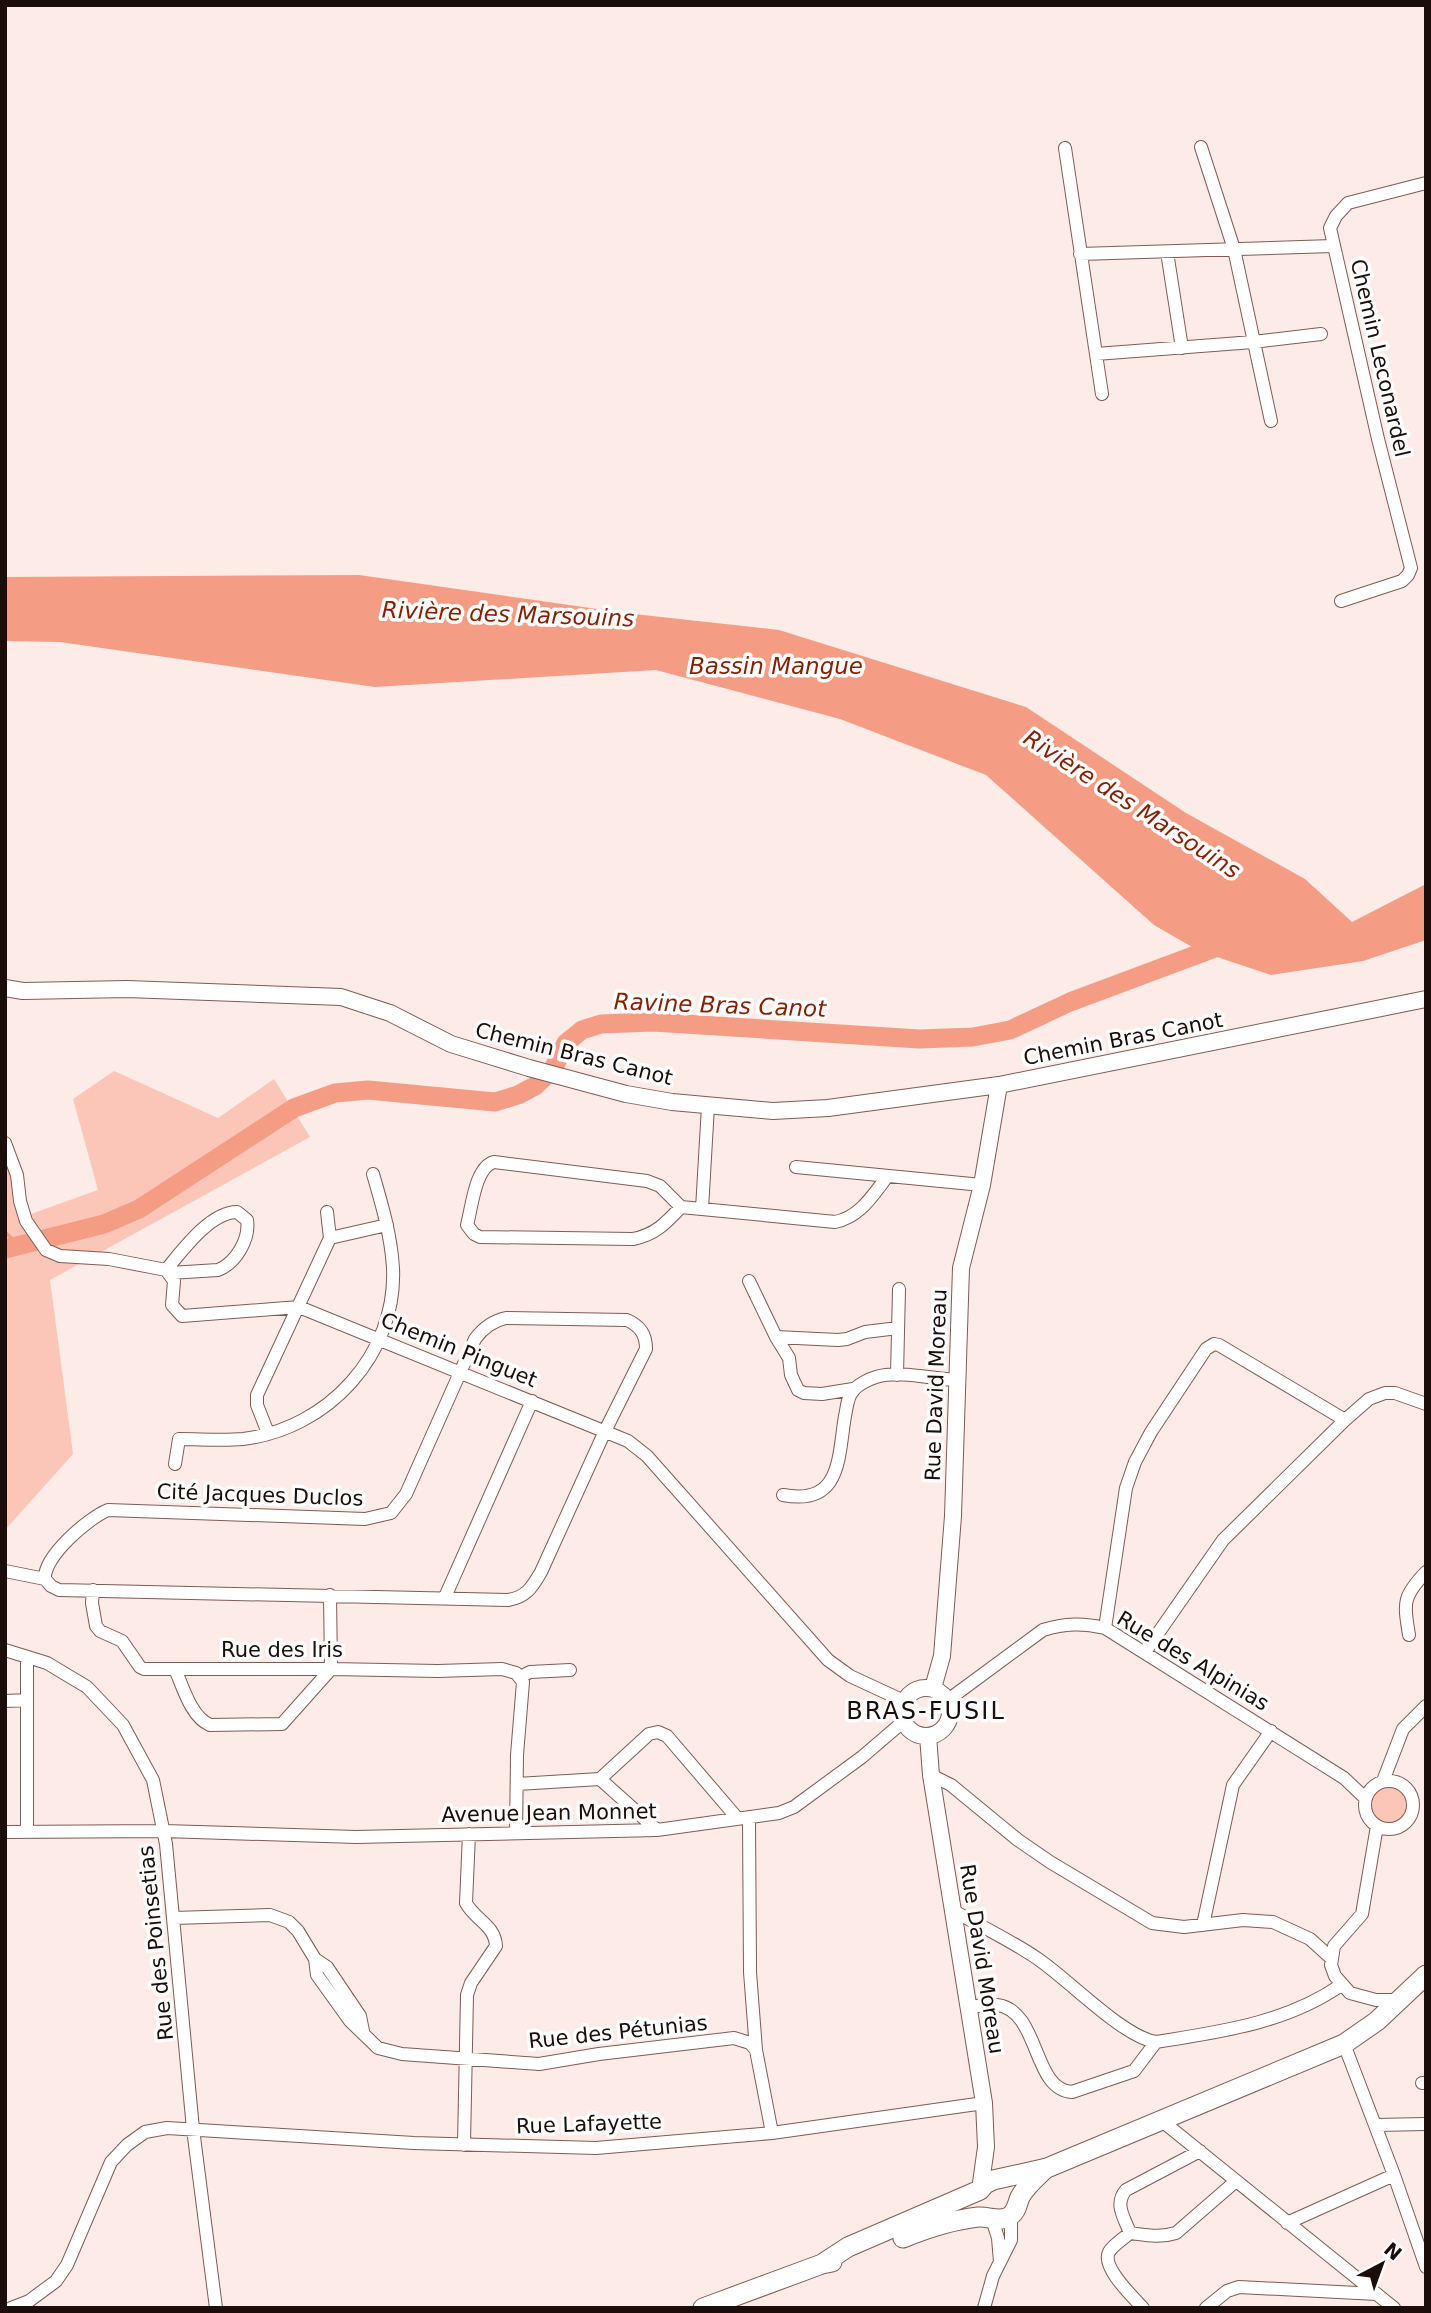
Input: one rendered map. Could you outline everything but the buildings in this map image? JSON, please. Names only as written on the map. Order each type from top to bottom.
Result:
[{"type":"main road","points":[[821,2264],[848,2247],[980,2190],[985,2184],[1047,2168],[1344,2044],[1377,2021],[1426,1975]]},
{"type":"main road","points":[[1377,2021],[1385,2019],[1426,1991]]},
{"type":"main road","points":[[703,2308],[821,2264],[852,2259],[923,2230],[961,2219],[1003,2212],[1047,2168]]},
{"type":"main road","points":[[1001,2179],[1014,2186],[1003,2212]]},
{"type":"main road","points":[[980,2190],[979,2205],[1003,2212]]},
{"type":"street","points":[[1202,147],[1234,249],[1271,421]]},
{"type":"street","points":[[1065,148],[1102,394]]},
{"type":"street","name":"Chemin Leconardel","points":[[1341,600],[1402,581],[1411,568],[1378,439],[1331,228],[1336,216],[1348,203],[1426,183]]},
{"type":"street","points":[[1080,254],[1334,246]]},
{"type":"street","points":[[1167,252],[1182,348]]},
{"type":"street","points":[[1096,354],[1321,334]]},
{"type":"street","name":"Chemin Bras Canot","points":[[5,988],[23,991],[127,989],[341,998],[390,1013],[451,1044],[529,1069],[626,1094],[708,1106],[773,1111],[828,1108],[999,1085],[1426,999]]},
{"type":"street","name":"Rue David Moreau","points":[[933,1688],[942,1656],[953,1516],[961,1268],[982,1185],[999,1085]]},
{"type":"street","points":[[702,1209],[708,1106]]},
{"type":"street","points":[[5,1143],[17,1175],[26,1221],[46,1250],[60,1256],[109,1258],[168,1271],[218,1270],[225,1267],[247,1236],[247,1220],[237,1212],[225,1214],[195,1236],[168,1271]]},
{"type":"street","points":[[681,1207],[650,1235],[633,1239],[480,1237],[467,1225],[481,1170],[494,1162],[647,1181],[660,1186],[681,1207],[835,1222],[851,1217],[864,1207],[887,1177]]},
{"type":"street","points":[[796,1167],[982,1185]]},
{"type":"street","points":[[176,1464],[179,1439],[243,1439],[290,1426],[316,1413],[353,1382],[365,1367],[381,1339],[393,1288],[391,1246],[373,1174]]},
{"type":"street","points":[[268,1433],[256,1400],[330,1238],[327,1212]]},
{"type":"street","points":[[330,1238],[387,1225]]},
{"type":"street","name":"Chemin Pinguet","points":[[168,1271],[174,1281],[172,1305],[182,1316],[299,1307],[628,1441],[647,1456],[828,1660],[850,1676],[904,1701]]},
{"type":"street","points":[[749,1281],[789,1358],[791,1376],[798,1390],[804,1393],[822,1394],[853,1389],[873,1377],[897,1375],[957,1380]]},
{"type":"street","points":[[897,1375],[899,1289]]},
{"type":"street","name":"Cité Jacques Duclos","points":[[5,1570],[45,1579],[59,1590],[508,1600],[520,1598],[530,1591],[541,1572],[605,1431],[646,1349],[646,1338],[642,1330],[626,1320],[497,1320],[481,1331],[475,1339],[407,1494],[391,1513],[365,1519],[108,1510],[84,1524],[47,1565],[45,1579]]},
{"type":"street","points":[[776,1337],[838,1340],[865,1332],[898,1328]]},
{"type":"street","points":[[1105,1629],[1126,1488],[1135,1462],[1151,1432],[1206,1349],[1214,1344],[1219,1345],[1345,1420]]},
{"type":"street","points":[[783,1495],[818,1493],[829,1486],[835,1475],[853,1389]]},
{"type":"street","points":[[1145,1652],[1223,1540],[1345,1420],[1369,1399],[1385,1393],[1395,1393],[1426,1404]]},
{"type":"street","points":[[445,1597],[532,1401]]},
{"type":"street","points":[[1409,1636],[1404,1605],[1411,1590],[1426,1572]]},
{"type":"street","name":"Rue des Iris","points":[[93,1590],[93,1616],[100,1631],[122,1642],[140,1667],[438,1671],[502,1669],[520,1677],[530,1672],[570,1670]]},
{"type":"street","points":[[175,1669],[197,1714],[204,1722],[210,1725],[282,1724],[331,1669],[330,1595]]},
{"type":"street","name":"Rue des Alpinias","points":[[948,1700],[1044,1630],[1058,1625],[1074,1624],[1105,1629],[1344,1778],[1365,1798]]},
{"type":"street","name":"Rue des Poinsetias","points":[[5,1650],[47,1662],[73,1677],[99,1699],[123,1725],[153,1780],[164,1831],[193,2129],[216,2308]]},
{"type":"street","points":[[27,1657],[27,1831]]},
{"type":"street","points":[[516,1832],[523,1682],[520,1677]]},
{"type":"street","points":[[933,1688],[948,1700],[951,1710],[948,1722],[937,1734],[928,1736],[910,1731],[901,1712],[904,1701],[915,1690],[933,1688]]},
{"type":"street","points":[[5,1701],[27,1700]]},
{"type":"street","points":[[1379,1783],[1399,1782],[1413,1799],[1412,1814],[1402,1825],[1382,1827],[1368,1817],[1365,1798],[1379,1783],[1404,1729],[1426,1706]]},
{"type":"street","name":"Avenue Jean Monnet","points":[[5,1832],[164,1831],[356,1837],[657,1830],[779,1813],[794,1807],[862,1757],[904,1721]]},
{"type":"street","points":[[1203,1925],[1233,1785],[1271,1731]]},
{"type":"street","points":[[517,1784],[600,1779],[649,1734],[657,1732],[667,1736],[744,1818],[756,2050],[772,2133]]},
{"type":"street","name":"Rue David Moreau","points":[[928,1736],[931,1775],[984,2103],[986,2147],[980,2190]]},
{"type":"street","points":[[1392,1756],[1399,1782]]},
{"type":"street","points":[[931,1775],[951,1785],[1018,1840],[1050,1862],[1152,1923],[1184,1927],[1243,1920],[1273,1922],[1310,1939],[1331,1958]]},
{"type":"street","name":"Rue des Alpinias","points":[[1344,1778],[1379,1783]]},
{"type":"street","points":[[600,1779],[657,1830]]},
{"type":"street","points":[[1382,1827],[1376,1843],[1362,1914],[1334,1946],[1331,1958],[1335,1976],[1350,1993],[1376,2000],[1399,2000]]},
{"type":"street","points":[[464,2145],[467,1995],[471,1983],[496,1946],[490,1927],[470,1911],[466,1903],[469,1834]]},
{"type":"street","points":[[954,1911],[1035,1957],[1127,2029],[1146,2040],[1156,2042],[1228,2031],[1271,2019],[1324,1996],[1341,1985]]},
{"type":"street","name":"Rue des Pétunias","points":[[173,1918],[270,1915],[281,1918],[298,1931],[315,1959],[327,1968],[360,2016],[362,2031],[372,2044],[385,2051],[465,2060],[539,2064],[734,2038],[750,2043],[756,2050]]},
{"type":"street","points":[[969,2007],[994,2004],[1004,2006],[1015,2014],[1026,2028],[1050,2080],[1066,2092],[1134,2071],[1156,2042]]},
{"type":"street","points":[[1344,2044],[1426,2267]]},
{"type":"street","name":"Rue Lafayette","points":[[11,2308],[29,2301],[56,2281],[66,2265],[111,2162],[127,2145],[145,2132],[167,2128],[464,2145],[596,2148],[772,2133],[984,2103]]},
{"type":"street","points":[[1162,2121],[1394,2308]]},
{"type":"street","points":[[1375,2125],[1426,2124]]},
{"type":"street","name":"Rue David Moreau","points":[[986,2147],[1001,2179]]},
{"type":"street","points":[[1130,2233],[1119,2206],[1120,2197],[1126,2190],[1200,2151]]},
{"type":"street","points":[[1287,2223],[1394,2175]]},
{"type":"street","points":[[1143,2308],[1111,2271],[1107,2261],[1109,2252],[1130,2233],[1156,2236],[1175,2233],[1236,2181]]},
{"type":"street","points":[[1000,2262],[998,2238],[1003,2212]]},
{"type":"street","points":[[984,2308],[993,2276],[1011,2239],[1003,2212]]},
{"type":"street","points":[[1206,2308],[1227,2291],[1239,2287],[1377,2294]]},
{"type":"shaded area","points":[[114,1071],[218,1118],[274,1079],[310,1137],[50,1280],[73,1454],[5,1530],[5,1158],[31,1214],[98,1190],[73,1099]]},
{"type":"shaded area","points":[[1388,1786],[1401,1792],[1407,1805],[1401,1818],[1388,1824],[1375,1818],[1369,1805],[1375,1792]]},
{"type":"water","points":[[359,575],[625,613],[779,630],[1026,707],[1186,813],[1305,879],[1352,922],[1426,884],[1426,940],[1363,961],[1271,975],[1199,951],[1154,925],[986,775],[840,719],[656,670],[375,687],[60,642],[5,641],[5,577]]},
{"type":"waterway","name":"Ravine Bras Canot","points":[[5,1249],[104,1224],[139,1209],[294,1108],[335,1093],[368,1090],[495,1102],[518,1095],[535,1086],[553,1069],[566,1043],[582,1030],[601,1024],[653,1022],[919,1039],[973,1037],[1010,1030],[1070,1002],[1228,943]]},
{"type":"waterway","points":[[5,1232],[19,1245]]},
{"type":"district","name":"BRAS-FUSIL","points":[[926,1711]]},
{"type":"water label","name":"Rivière des Marsouins","points":[[508,614]]},
{"type":"water label","name":"Bassin Mangue","points":[[776,666]]},
{"type":"water label","name":"Rivière des Marsouins","points":[[1132,804]]}]
